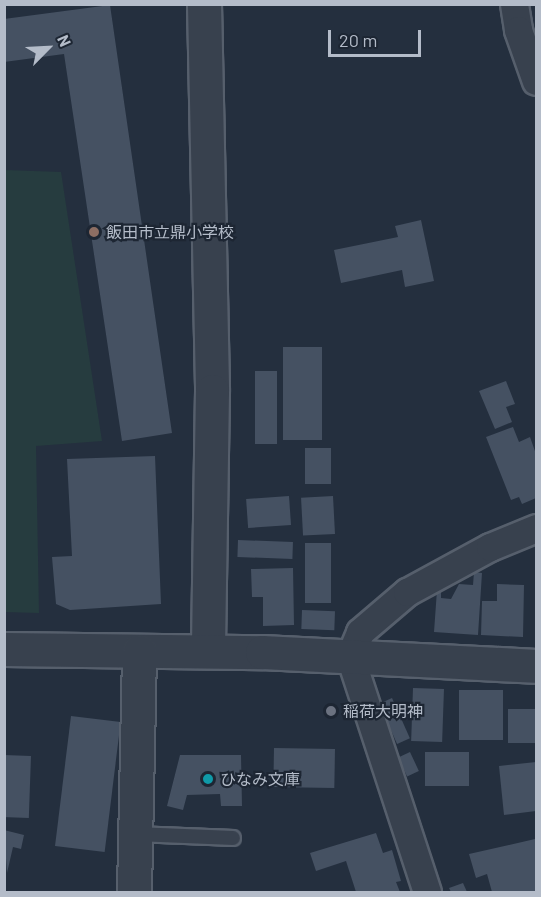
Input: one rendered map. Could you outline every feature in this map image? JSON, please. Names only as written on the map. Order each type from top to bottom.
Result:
[{"type":"street","points":[[204,4],[212,391],[208,651]]},
{"type":"street","points":[[514,4],[518,30],[537,81]]},
{"type":"street","points":[[428,892],[350,656],[360,632],[407,592],[489,547],[537,528]]},
{"type":"street","points":[[4,649],[208,651],[537,666]]},
{"type":"street","points":[[134,892],[139,651]]},
{"type":"lane","points":[[136,834],[233,838]]},
{"type":"green space","points":[[5,170],[61,172],[102,441],[36,446],[39,613],[5,612]]},
{"type":"building","points":[[110,5],[172,433],[122,441],[64,54],[4,62],[4,19]]},
{"type":"building","points":[[421,220],[434,281],[405,287],[402,270],[341,283],[334,250],[398,237],[395,226]]},
{"type":"building","points":[[283,347],[322,347],[322,440],[283,440]]},
{"type":"building","points":[[255,371],[277,371],[277,444],[255,444]]},
{"type":"building","points":[[506,381],[515,404],[506,407],[512,422],[495,429],[479,391]]},
{"type":"building","points":[[513,427],[519,442],[530,437],[536,454],[536,498],[522,504],[519,497],[511,500],[486,437]]},
{"type":"building","points":[[305,448],[331,448],[331,484],[305,484]]},
{"type":"building","points":[[155,456],[161,604],[70,610],[56,604],[52,557],[72,556],[67,459]]},
{"type":"building","points":[[289,496],[291,525],[248,528],[246,499]]},
{"type":"building","points":[[333,496],[335,534],[303,536],[301,498]]},
{"type":"building","points":[[238,540],[293,542],[292,559],[237,557]]},
{"type":"building","points":[[305,543],[331,543],[331,603],[305,603]]},
{"type":"building","points":[[293,568],[294,625],[263,626],[263,597],[252,597],[251,569]]},
{"type":"building","points":[[474,572],[482,573],[478,635],[434,632],[437,590],[441,590],[441,598],[451,599],[459,584],[473,585]]},
{"type":"building","points":[[497,584],[524,585],[523,637],[481,635],[482,601],[497,601]]},
{"type":"building","points":[[302,610],[335,611],[334,630],[301,629]]},
{"type":"building","points":[[413,688],[444,689],[442,742],[411,741]]},
{"type":"building","points":[[459,690],[503,690],[503,740],[459,740]]},
{"type":"building","points":[[392,698],[410,738],[397,744],[379,704]]},
{"type":"building","points":[[508,709],[536,709],[536,743],[508,743]]},
{"type":"building","points":[[71,716],[121,722],[105,852],[55,846]]},
{"type":"building","points":[[274,748],[335,749],[334,788],[273,787]]},
{"type":"building","points":[[410,752],[419,771],[407,777],[398,757]]},
{"type":"building","points":[[425,752],[469,752],[469,786],[425,786]]},
{"type":"building","points":[[4,755],[31,756],[29,818],[4,817]]},
{"type":"building","points":[[180,755],[241,755],[242,806],[221,806],[220,794],[187,795],[183,810],[167,806]]},
{"type":"building","points":[[536,762],[536,811],[504,815],[499,766]]},
{"type":"building","points":[[4,830],[24,835],[21,849],[13,847],[7,873]]},
{"type":"building","points":[[376,833],[383,853],[392,850],[401,881],[396,882],[400,892],[356,892],[346,861],[316,871],[310,853]]},
{"type":"building","points":[[535,839],[536,892],[492,892],[487,874],[476,878],[469,854]]},
{"type":"building","points":[[463,883],[467,892],[451,892],[449,888]]},
{"type":"place","name":"飯田市立鼎小学校","points":[[94,232]]},
{"type":"place","name":"稲荷大明神","points":[[331,711]]},
{"type":"place","name":"ひなみ文庫","points":[[208,779]]}]
